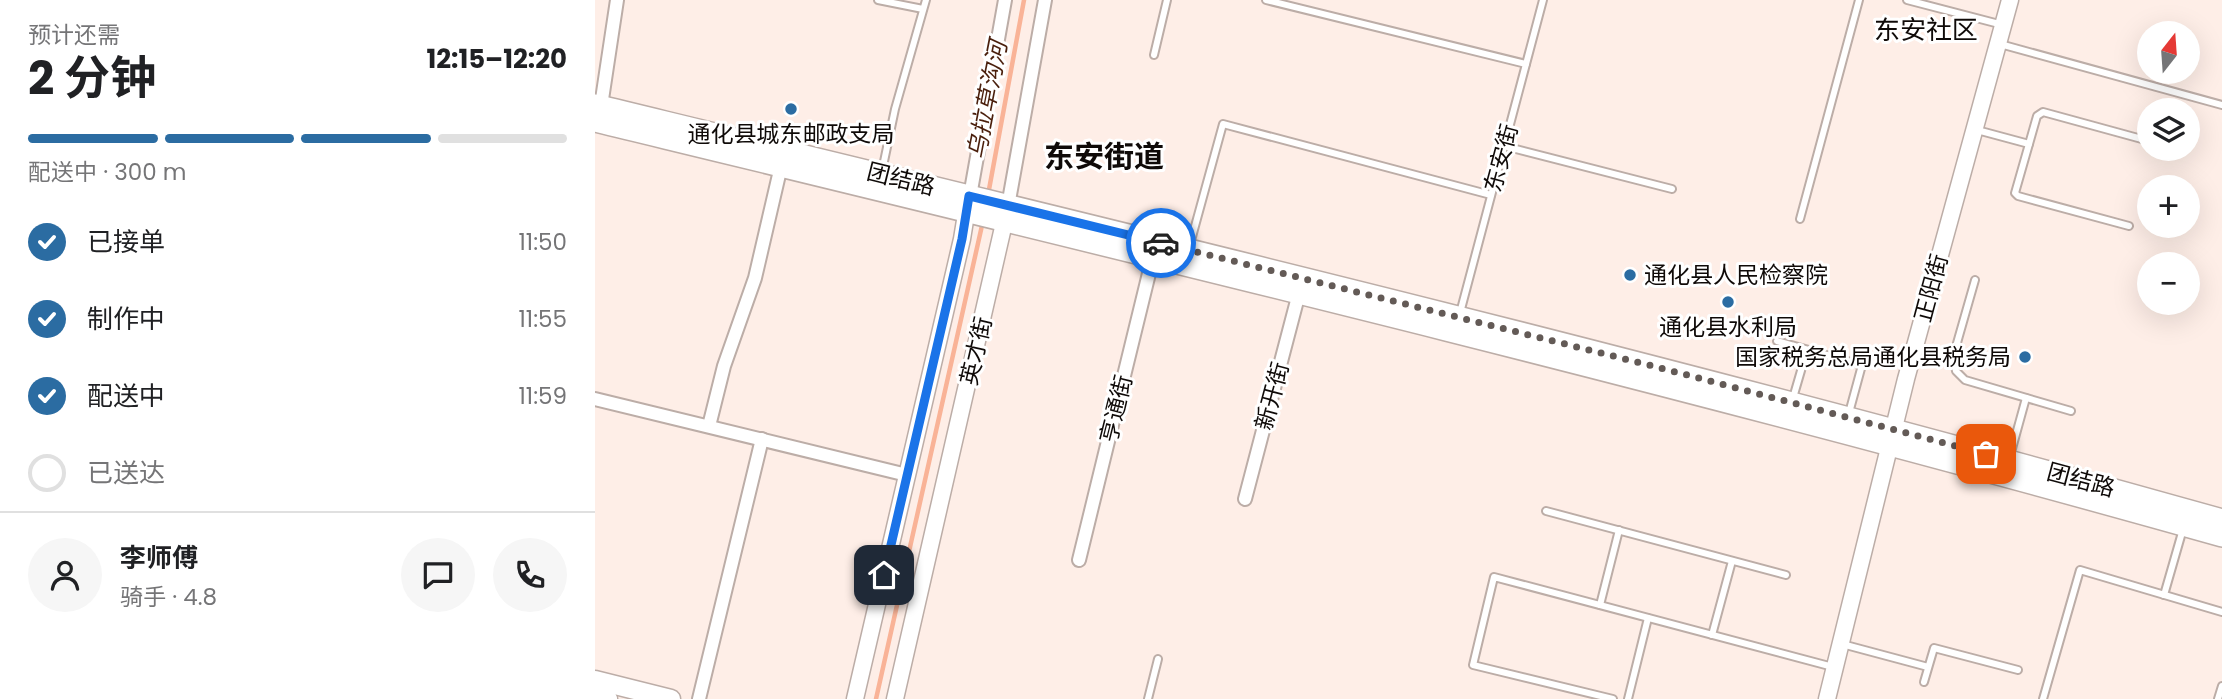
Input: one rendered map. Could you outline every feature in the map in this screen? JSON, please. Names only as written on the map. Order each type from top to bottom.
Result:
[{"type":"highway","name":"团结路","points":[[597,111],[781,166],[1188,249],[1792,402],[1848,417],[1892,437],[2222,536]]},
{"type":"highway","name":"团结路","points":[[597,111],[881,175],[968,204]]},
{"type":"highway","name":"团结路","points":[[1007,213],[1153,257],[1892,437],[2008,460],[2222,520]]},
{"type":"main road","points":[[595,680],[671,699]]},
{"type":"main road","points":[[595,696],[608,699]]},
{"type":"street","points":[[597,111],[617,0]]},
{"type":"street","points":[[855,699],[968,204],[1005,0]]},
{"type":"street","name":"英才街","points":[[895,699],[1007,213],[1045,0]]},
{"type":"street","name":"正阳街","points":[[1826,699],[1892,437],[2010,0]]},
{"type":"street","points":[[709,426],[724,366],[755,278],[781,166]]},
{"type":"street","name":"亨通街","points":[[1079,560],[1153,257]]},
{"type":"street","name":"新开街","points":[[1245,499],[1299,293]]},
{"type":"street","points":[[595,399],[907,475]]},
{"type":"street","points":[[699,699],[762,439]]},
{"type":"lane","points":[[878,0],[923,9]]},
{"type":"lane","points":[[881,175],[895,109],[926,0]]},
{"type":"lane","points":[[1154,55],[1167,0]]},
{"type":"lane","points":[[1266,0],[1526,64]]},
{"type":"lane","name":"东安街","points":[[1459,316],[1543,0]]},
{"type":"lane","points":[[1800,219],[1859,0]]},
{"type":"lane","points":[[1907,0],[2003,25]]},
{"type":"lane","points":[[1998,43],[2222,104]]},
{"type":"lane","points":[[2129,226],[2015,193],[2037,116],[2043,112],[2137,138]]},
{"type":"lane","points":[[1188,249],[1223,124],[1491,195]]},
{"type":"lane","points":[[1975,129],[2029,144]]},
{"type":"lane","points":[[1504,146],[1672,189]]},
{"type":"lane","points":[[1975,280],[1953,357],[1957,371],[1965,380],[2071,411]]},
{"type":"lane","points":[[1777,341],[1862,365],[1848,417]]},
{"type":"lane","points":[[1792,402],[1807,349]]},
{"type":"lane","points":[[2008,460],[2026,398]]},
{"type":"lane","points":[[1546,511],[1786,575]]},
{"type":"lane","points":[[2164,595],[2184,525]]},
{"type":"lane","points":[[1600,605],[1619,530]]},
{"type":"lane","points":[[1712,635],[1732,561]]},
{"type":"lane","points":[[2043,699],[2080,570],[2222,611]]},
{"type":"lane","points":[[1613,699],[1473,665],[1494,577],[1834,668]]},
{"type":"lane","points":[[1628,699],[1648,618]]},
{"type":"lane","points":[[1840,643],[1928,667]]},
{"type":"lane","points":[[1924,682],[1934,648],[2018,670]]},
{"type":"lane","points":[[1148,699],[1158,659]]},
{"type":"lane","points":[[2218,699],[2222,686]]},
{"type":"waterway","name":"乌拉草沟河","points":[[988,195],[1024,0]]},
{"type":"waterway","name":"乌拉草沟河","points":[[876,699],[983,221]]},
{"type":"way so far","points":[[1161,243],[1444,312],[1986,454]]},
{"type":"place","name":"通化县城东邮政支局","points":[[791,109]]},
{"type":"place","name":"通化县人民检察院","points":[[1630,275]]},
{"type":"place","name":"通化县水利局","points":[[1728,302]]},
{"type":"place","name":"国家税务总局通化县税务局","points":[[2025,357]]},
{"type":"district","name":"东安社区","points":[[1926,30]]},
{"type":"district","name":"东安街道","points":[[1104,156]]},
{"type":"route","points":[[884,575],[962,239],[969,196],[1161,243]]}]
